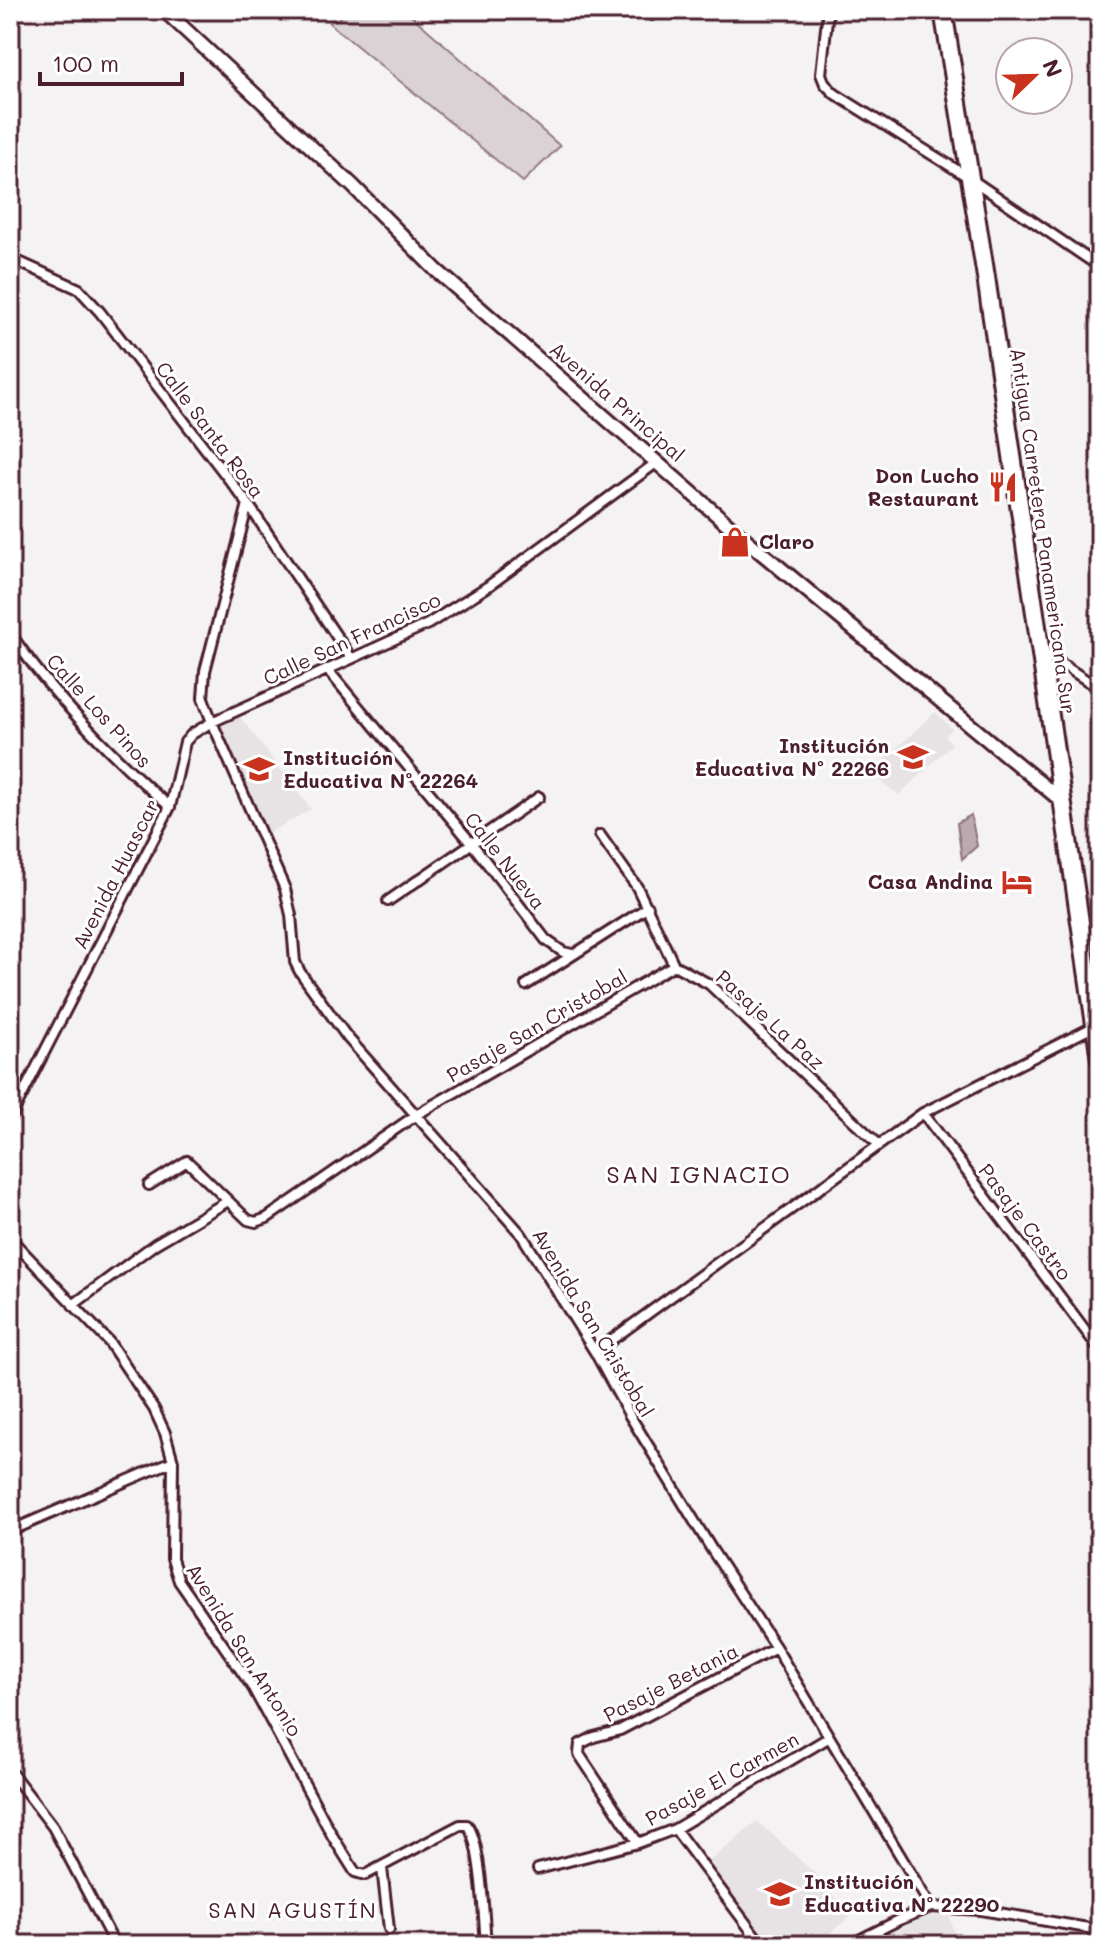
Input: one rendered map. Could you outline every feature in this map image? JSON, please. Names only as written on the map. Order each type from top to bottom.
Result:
[{"type":"highway","name":"Antigua Carretera Panamericana Sur","points":[[943,10],[1098,1025],[1100,1059]]},
{"type":"main road","name":"Avenida Principal","points":[[165,10],[353,186],[436,270],[740,535],[1063,802]]},
{"type":"street","points":[[646,10],[652,15],[661,10]]},
{"type":"street","points":[[828,10],[821,74],[825,84],[835,94],[968,177],[1100,267]]},
{"type":"street","points":[[1089,10],[1100,20]]},
{"type":"street","name":"Calle Santa Rosa","points":[[10,258],[79,289],[100,312],[248,504],[351,658]]},
{"type":"street","name":"Calle San Francisco","points":[[212,722],[440,617],[487,587],[656,463]]},
{"type":"street","points":[[212,722],[203,698],[205,671],[248,504]]},
{"type":"street","name":"Calle Los Pinos","points":[[10,633],[67,706],[115,758],[170,807]]},
{"type":"street","points":[[1040,650],[1100,689]]},
{"type":"street","name":"Calle Nueva","points":[[327,669],[473,845],[546,940],[563,952],[572,954]]},
{"type":"street","name":"Avenida Huascar","points":[[10,1119],[170,807],[185,742],[212,722]]},
{"type":"street","name":"Avenida San Cristobal","points":[[212,722],[285,889],[291,915],[295,962],[347,1037],[521,1234],[931,1907]]},
{"type":"street","points":[[388,901],[539,797]]},
{"type":"street","points":[[600,835],[637,887],[674,965]]},
{"type":"street","points":[[526,985],[648,907]]},
{"type":"street","name":"Pasaje San Cristobal","points":[[149,1185],[187,1161],[248,1220],[256,1222],[267,1218],[416,1115],[674,965]]},
{"type":"street","name":"Pasaje La Paz","points":[[674,965],[709,984],[878,1144]]},
{"type":"street","points":[[595,1352],[923,1113],[1098,1025]]},
{"type":"street","name":"Pasaje Castro","points":[[923,1113],[1100,1350]]},
{"type":"street","points":[[73,1305],[155,1244],[228,1201]]},
{"type":"street","name":"Avenida San Antonio","points":[[10,1238],[109,1342],[154,1409],[173,1461],[172,1559],[179,1581],[253,1688],[355,1872],[360,1874],[382,1868]]},
{"type":"street","points":[[10,1531],[173,1461]]},
{"type":"street","name":"Pasaje Betania","points":[[638,1843],[579,1754],[580,1744],[620,1730],[776,1648]]},
{"type":"street","name":"Pasaje El Carmen","points":[[538,1869],[638,1843],[675,1829],[828,1738]]},
{"type":"street","points":[[10,1771],[53,1827],[115,1945]]},
{"type":"street","points":[[389,1929],[382,1868],[460,1825],[467,1825],[472,1832],[481,1885],[486,1945]]},
{"type":"street","points":[[675,1829],[762,1945]]},
{"type":"street","points":[[849,1945],[931,1907],[981,1910],[1100,1930]]},
{"type":"shaded area","points":[[354,10],[405,10],[560,146],[523,182],[329,23]]},
{"type":"shaded area","name":"Institución Educativa Nº 22266","points":[[935,712],[952,729],[945,736],[952,744],[899,795],[870,773]]},
{"type":"shaded area","name":"Institución Educativa Nº 22264","points":[[240,717],[311,809],[267,834],[219,729],[222,724]]},
{"type":"shaded area","points":[[971,815],[977,846],[962,859],[957,823]]},
{"type":"shaded area","name":"Institución Educativa Nº 22290","points":[[757,1821],[819,1877],[816,1881],[856,1912],[815,1945],[767,1945],[705,1865]]},
{"type":"shaded area","points":[[949,1915],[958,1945],[865,1945],[925,1917]]},
{"type":"place","name":"Don Lucho Restaurant","points":[[1003,487]]},
{"type":"place","name":"Claro","points":[[735,542]]},
{"type":"place","name":"Institución Educativa Nº 22266","points":[[913,757]]},
{"type":"place","name":"Institución Educativa Nº 22264","points":[[259,769]]},
{"type":"place","name":"Casa Andina","points":[[1017,882]]},
{"type":"place","name":"Institución Educativa Nº 22290","points":[[780,1894]]},
{"type":"district","name":"SAN IGNACIO","points":[[699,1175]]},
{"type":"district","name":"SAN AGUSTÍN","points":[[293,1910]]}]
